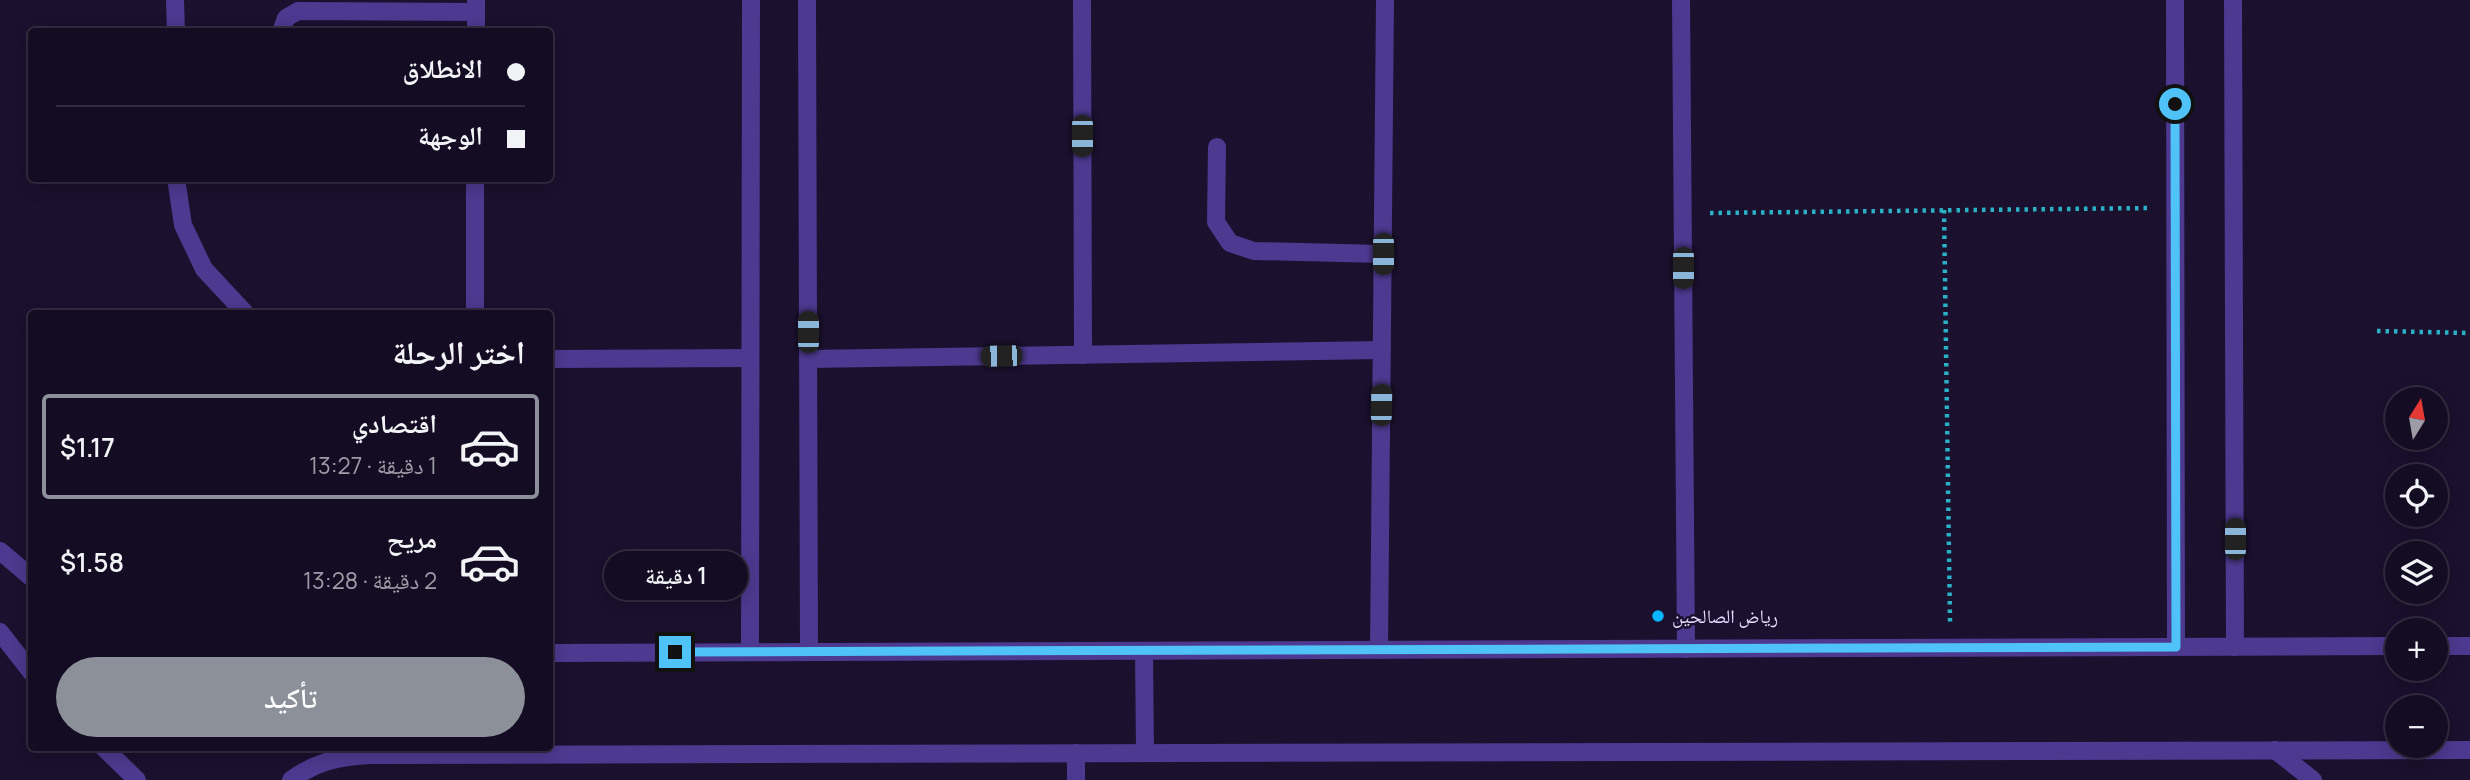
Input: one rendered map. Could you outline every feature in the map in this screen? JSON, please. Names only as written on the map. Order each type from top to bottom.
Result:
[{"type":"street","points":[[176,0],[176,28]]},
{"type":"street","points":[[750,652],[751,0]]},
{"type":"street","points":[[807,0],[809,652]]},
{"type":"street","points":[[1082,0],[1083,355]]},
{"type":"street","points":[[1380,650],[1385,0]]},
{"type":"street","points":[[1681,0],[1686,649]]},
{"type":"street","points":[[2175,0],[2176,647]]},
{"type":"street","points":[[2233,0],[2235,647]]},
{"type":"street","points":[[282,28],[286,18],[298,10],[476,6],[476,28]]},
{"type":"street","points":[[1217,147],[1216,222],[1230,243],[1254,251],[1383,254]]},
{"type":"street","points":[[177,182],[183,225],[204,269],[241,310]]},
{"type":"street","points":[[475,182],[475,310]]},
{"type":"street","points":[[808,359],[1382,350]]},
{"type":"street","points":[[553,359],[750,358]]},
{"type":"street","points":[[0,551],[28,575]]},
{"type":"street","points":[[0,632],[28,668]]},
{"type":"street","points":[[553,653],[2385,646]]},
{"type":"street","points":[[2448,646],[2470,646]]},
{"type":"street","points":[[1144,651],[1144,753]]},
{"type":"street","points":[[2275,750],[2313,780]]},
{"type":"street","points":[[291,780],[308,768],[337,758],[368,755],[2470,750]]},
{"type":"street","points":[[107,751],[137,780]]},
{"type":"street","points":[[1076,753],[1076,780]]},
{"type":"path","points":[[1682,213],[2175,208]]},
{"type":"path","points":[[1944,210],[1950,648]]},
{"type":"path","points":[[2377,331],[2470,333]]},
{"type":"place","name":"رياض الصالحين","points":[[1658,616]]},
{"type":"route","points":[[675,652],[2176,647],[2175,104]]}]
